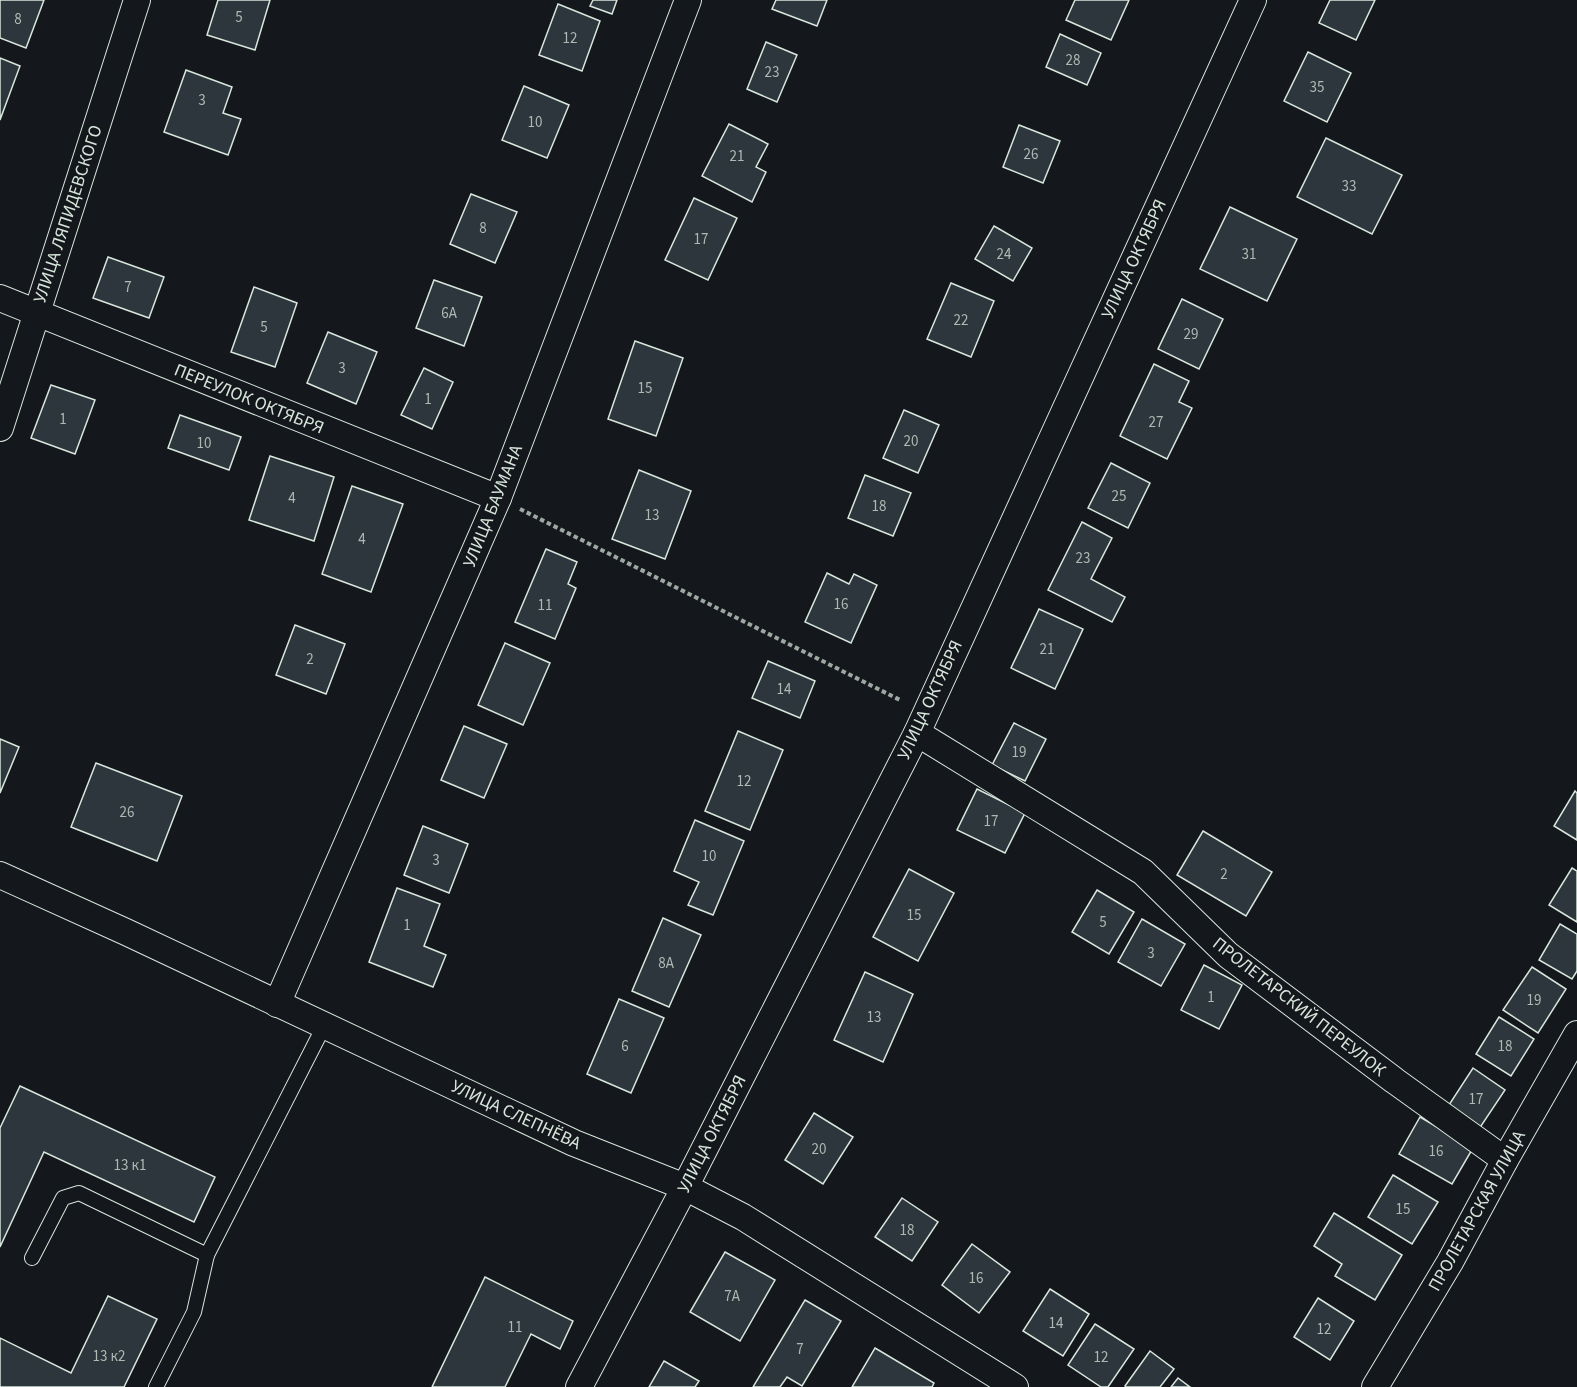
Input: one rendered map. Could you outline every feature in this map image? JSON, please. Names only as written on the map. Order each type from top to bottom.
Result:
[{"type":"street","name":"УЛИЦА ЛЯПИДЕВСКОГО","points":[[0,428],[137,0]]},
{"type":"street","name":"УЛИЦА БАУМАНА","points":[[277,1004],[498,498],[688,0]]},
{"type":"street","name":"УЛИЦА ОКТЯБРЯ","points":[[579,1387],[686,1187],[921,723],[1253,0]]},
{"type":"street","name":"ПЕРЕУЛОК ОКТЯБРЯ","points":[[0,298],[498,498]]},
{"type":"street","name":"ПРОЛЕТАРСКИЙ ПЕРЕУЛОК","points":[[921,723],[1143,872],[1228,955],[1395,1081],[1505,1160]]},
{"type":"street","name":"УЛИЦА СЛЕПНЁВА","points":[[0,875],[574,1143],[686,1187],[744,1217],[1015,1387]]},
{"type":"street","name":"ПРОЛЕТАРСКАЯ УЛИЦА","points":[[1375,1387],[1450,1262],[1577,1034]]},
{"type":"lane","points":[[156,1387],[194,1312],[207,1255],[324,1026]]},
{"type":"lane","points":[[32,1258],[63,1198],[79,1193],[207,1255]]},
{"type":"path","points":[[498,498],[921,723]]},
{"type":"building","points":[[0,0],[44,0],[26,48],[0,38]]},
{"type":"building","points":[[218,0],[270,0],[255,50],[207,35]]},
{"type":"building","points":[[593,0],[617,0],[612,14],[590,6]]},
{"type":"building","points":[[776,0],[827,0],[817,26],[772,9]]},
{"type":"building","points":[[1075,0],[1129,0],[1111,40],[1066,20]]},
{"type":"building","points":[[1330,0],[1375,0],[1356,40],[1319,23]]},
{"type":"building","points":[[558,4],[600,21],[582,71],[539,55]]},
{"type":"building","points":[[1060,34],[1101,53],[1087,85],[1046,67]]},
{"type":"building","points":[[766,42],[797,55],[777,102],[747,89]]},
{"type":"building","points":[[1308,52],[1351,73],[1327,122],[1284,101]]},
{"type":"building","points":[[0,58],[20,66],[0,120]]},
{"type":"building","points":[[186,70],[232,87],[223,113],[241,119],[228,155],[164,132]]},
{"type":"building","points":[[524,86],[569,105],[547,158],[502,140]]},
{"type":"building","points":[[729,124],[768,144],[756,167],[766,172],[752,202],[702,176]]},
{"type":"building","points":[[1019,125],[1060,141],[1043,183],[1003,167]]},
{"type":"building","points":[[1326,138],[1402,175],[1372,234],[1297,197]]},
{"type":"building","points":[[471,194],[517,212],[495,263],[450,244]]},
{"type":"building","points":[[694,198],[737,218],[708,280],[665,260]]},
{"type":"building","points":[[1230,207],[1297,239],[1267,301],[1200,269]]},
{"type":"building","points":[[994,226],[1032,248],[1013,281],[975,259]]},
{"type":"building","points":[[108,257],[164,277],[149,318],[93,298]]},
{"type":"building","points":[[434,280],[482,297],[464,346],[416,328]]},
{"type":"building","points":[[951,283],[994,301],[971,357],[927,339]]},
{"type":"building","points":[[254,287],[297,303],[275,367],[231,352]]},
{"type":"building","points":[[1182,299],[1223,319],[1199,369],[1158,349]]},
{"type":"building","points":[[328,332],[377,352],[356,404],[307,383]]},
{"type":"building","points":[[635,341],[683,358],[656,436],[608,419]]},
{"type":"building","points":[[1154,364],[1189,381],[1179,402],[1192,408],[1167,459],[1120,436]]},
{"type":"building","points":[[424,368],[453,382],[432,429],[401,415]]},
{"type":"building","points":[[51,385],[95,400],[75,454],[31,438]]},
{"type":"building","points":[[904,410],[939,425],[918,473],[883,458]]},
{"type":"building","points":[[180,415],[241,437],[229,470],[168,448]]},
{"type":"building","points":[[270,456],[334,477],[314,541],[249,520]]},
{"type":"building","points":[[1111,463],[1150,483],[1128,528],[1088,508]]},
{"type":"building","points":[[639,470],[691,491],[665,559],[612,539]]},
{"type":"building","points":[[865,475],[911,493],[893,536],[848,518]]},
{"type":"building","points":[[352,486],[403,504],[371,592],[322,574]]},
{"type":"building","points":[[1082,522],[1112,538],[1091,579],[1125,597],[1112,622],[1048,590]]},
{"type":"building","points":[[546,549],[577,562],[568,584],[576,588],[555,639],[515,622]]},
{"type":"building","points":[[827,573],[849,584],[854,574],[877,585],[851,643],[805,622]]},
{"type":"building","points":[[1039,609],[1083,629],[1055,689],[1011,668]]},
{"type":"building","points":[[295,625],[345,644],[326,694],[276,675]]},
{"type":"building","points":[[505,643],[550,663],[523,725],[478,705]]},
{"type":"building","points":[[768,661],[815,681],[800,718],[752,698]]},
{"type":"building","points":[[1014,723],[1046,739],[1025,781],[992,765]]},
{"type":"building","points":[[464,726],[507,744],[484,798],[441,780]]},
{"type":"building","points":[[738,731],[783,750],[750,830],[705,811]]},
{"type":"building","points":[[0,739],[19,747],[0,793]]},
{"type":"building","points":[[96,763],[182,796],[157,861],[71,827]]},
{"type":"building","points":[[977,789],[1025,813],[1005,853],[957,830]]},
{"type":"building","points":[[1575,791],[1577,793],[1577,840],[1554,826]]},
{"type":"building","points":[[695,820],[744,841],[713,915],[688,905],[699,882],[674,871]]},
{"type":"building","points":[[423,826],[468,844],[449,893],[404,875]]},
{"type":"building","points":[[1203,831],[1272,872],[1246,916],[1177,875]]},
{"type":"building","points":[[1572,868],[1577,871],[1577,922],[1549,905]]},
{"type":"building","points":[[909,869],[954,893],[918,961],[873,937]]},
{"type":"building","points":[[397,888],[440,904],[424,946],[446,955],[433,987],[369,962]]},
{"type":"building","points":[[1097,890],[1134,912],[1109,954],[1072,932]]},
{"type":"building","points":[[663,918],[701,935],[669,1007],[632,991]]},
{"type":"building","points":[[1142,919],[1185,944],[1161,986],[1118,962]]},
{"type":"building","points":[[1560,924],[1577,934],[1577,971],[1572,979],[1539,960]]},
{"type":"building","points":[[1204,965],[1242,985],[1219,1029],[1181,1010]]},
{"type":"building","points":[[1532,967],[1566,989],[1538,1033],[1503,1010]]},
{"type":"building","points":[[865,972],[913,994],[883,1062],[834,1040]]},
{"type":"building","points":[[619,999],[664,1018],[631,1093],[587,1074]]},
{"type":"building","points":[[1499,1017],[1534,1039],[1511,1076],[1476,1054]]},
{"type":"building","points":[[1473,1068],[1505,1090],[1479,1129],[1447,1108]]},
{"type":"building","points":[[20,1086],[215,1177],[194,1222],[44,1152],[0,1247],[0,1128]]},
{"type":"building","points":[[814,1113],[853,1137],[823,1184],[785,1160]]},
{"type":"building","points":[[1420,1117],[1473,1148],[1452,1184],[1399,1154]]},
{"type":"building","points":[[1393,1175],[1438,1202],[1412,1244],[1368,1217]]},
{"type":"building","points":[[902,1198],[938,1222],[912,1261],[875,1237]]},
{"type":"building","points":[[1334,1213],[1402,1255],[1375,1300],[1335,1276],[1342,1264],[1314,1246]]},
{"type":"building","points":[[972,1244],[1010,1272],[979,1313],[942,1285]]},
{"type":"building","points":[[725,1252],[775,1280],[740,1341],[690,1312]]},
{"type":"building","points":[[485,1277],[573,1321],[560,1349],[531,1334],[505,1387],[432,1387]]},
{"type":"building","points":[[1050,1289],[1089,1314],[1063,1356],[1023,1331]]},
{"type":"building","points":[[108,1296],[157,1319],[124,1387],[0,1387],[0,1338],[71,1373]]},
{"type":"building","points":[[1318,1298],[1354,1321],[1330,1360],[1294,1337]]},
{"type":"building","points":[[805,1300],[841,1321],[802,1386],[787,1377],[780,1387],[753,1387]]},
{"type":"building","points":[[1095,1324],[1134,1349],[1108,1387],[1101,1387],[1068,1365]]},
{"type":"building","points":[[875,1348],[934,1383],[932,1387],[852,1387]]},
{"type":"building","points":[[1150,1351],[1174,1369],[1160,1387],[1126,1387],[1125,1386]]},
{"type":"building","points":[[664,1361],[699,1381],[695,1387],[649,1387]]},
{"type":"building","points":[[1178,1378],[1190,1387],[1171,1387]]}]
